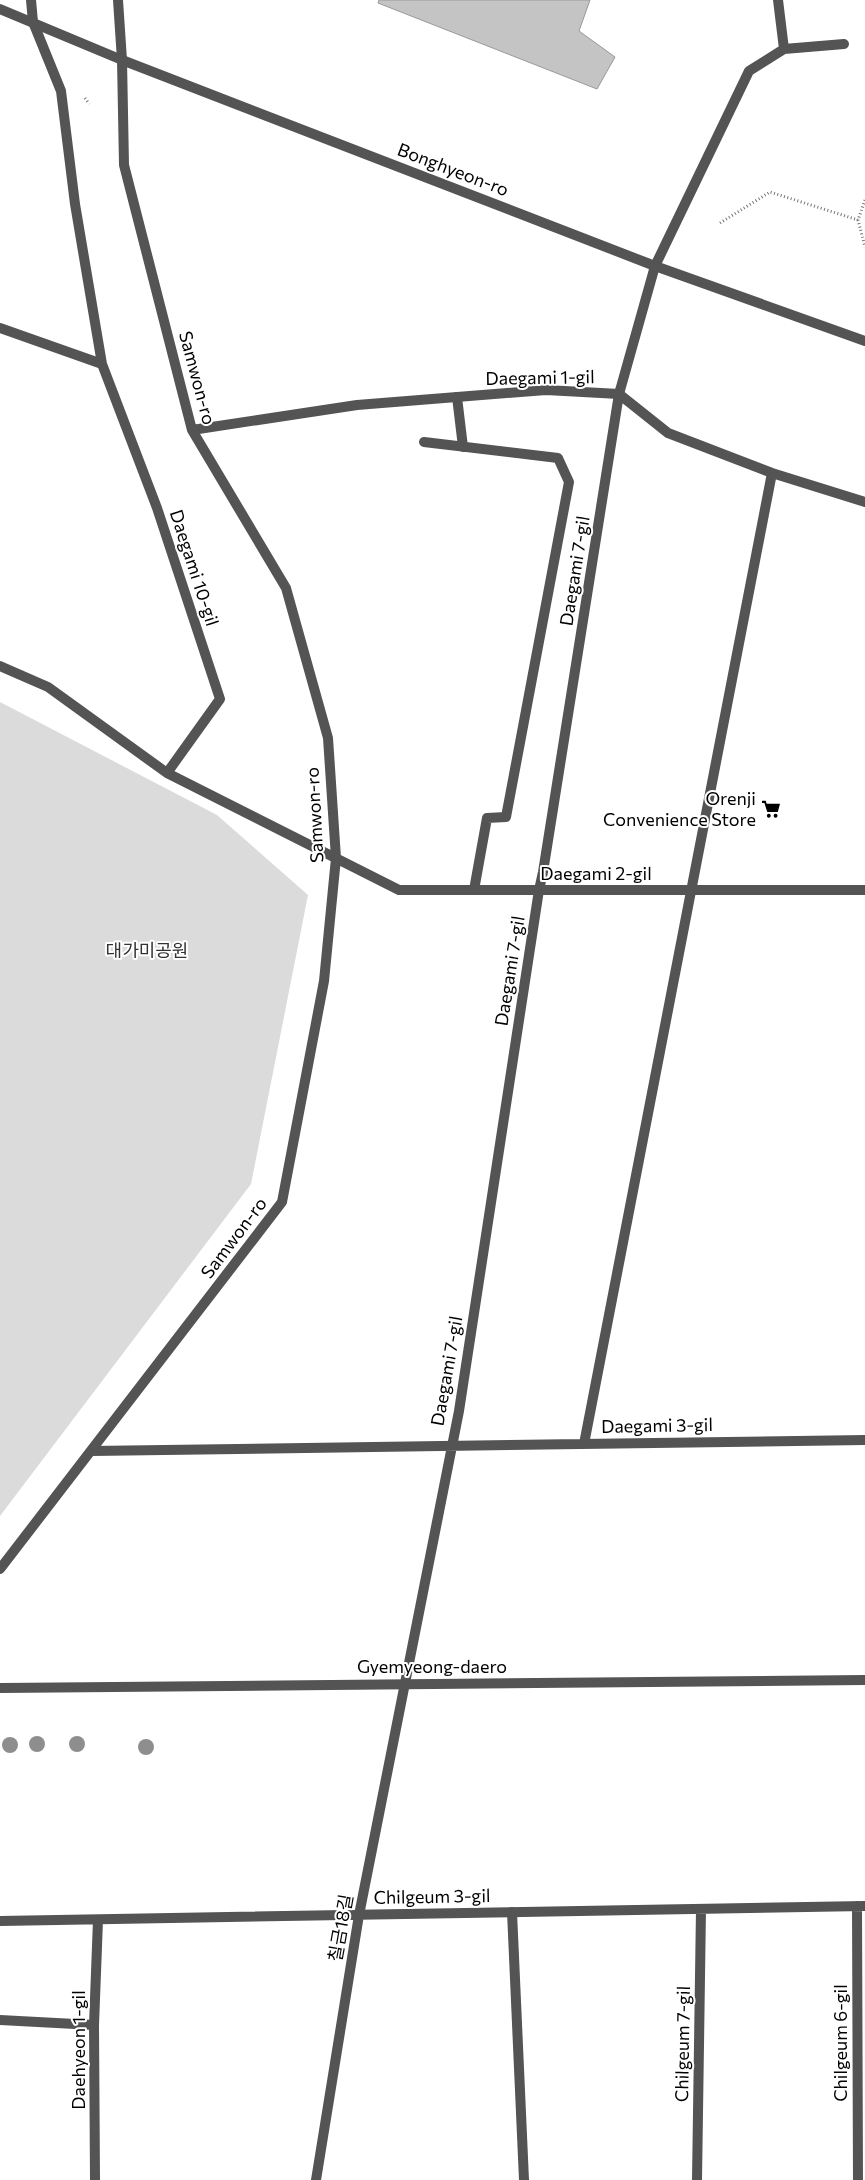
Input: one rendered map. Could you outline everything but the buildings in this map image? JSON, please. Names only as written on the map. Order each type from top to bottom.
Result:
[{"type":"street","points":[[0,328],[102,364],[75,204],[61,91],[33,22],[31,0]]},
{"type":"street","name":"Samwon-ro","points":[[0,1569],[282,1202],[324,981],[336,858],[328,738],[286,588],[192,430],[124,165],[122,60],[118,0]]},
{"type":"street","points":[[778,0],[784,49],[844,44]]},
{"type":"street","name":"Bonghyeon-ro","points":[[0,9],[122,60],[655,266],[865,341]]},
{"type":"street","name":"Daegami 7-gil","points":[[407,1683],[450,1446],[460,1402],[538,890],[543,872],[619,394],[655,266],[749,71],[784,49]]},
{"type":"street","name":"Daegami 10-gil","points":[[102,364],[157,508],[220,699],[167,772]]},
{"type":"street","name":"Daegami 1-gil","points":[[192,430],[357,405],[546,390],[619,394],[668,433],[772,473],[865,502]]},
{"type":"street","points":[[457,397],[463,447]]},
{"type":"street","points":[[424,442],[558,458],[568,482],[506,817],[487,818],[474,890]]},
{"type":"street","points":[[584,1444],[772,473]]},
{"type":"street","points":[[0,666],[48,688],[167,772],[336,858]]},
{"type":"street","name":"Daegami 2-gil","points":[[336,858],[399,890],[865,890]]},
{"type":"street","name":"Daegami 3-gil","points":[[91,1451],[865,1440]]},
{"type":"street","name":"Gyemyeong-daero","points":[[0,1688],[865,1680]]},
{"type":"street","name":"칠금18길","points":[[316,2180],[359,1915],[407,1683]]},
{"type":"street","name":"Chilgeum 3-gil","points":[[0,1921],[861,1906]]},
{"type":"street","name":"Chilgeum 6-gil","points":[[858,2180],[861,1906]]},
{"type":"street","name":"Chilgeum 7-gil","points":[[697,2180],[701,1909]]},
{"type":"street","points":[[512,1912],[524,2180]]},
{"type":"street","name":"Daehyeon 1-gil","points":[[95,2180],[94,2026],[98,1920]]},
{"type":"street","points":[[0,2020],[94,2026]]},
{"type":"path","points":[[720,223],[770,192],[858,220]]},
{"type":"path","points":[[865,200],[858,220],[865,247]]},
{"type":"green space","name":"대가미공원","points":[[0,702],[217,815],[308,895],[251,1184],[0,1516]]},
{"type":"place","name":"Orenji Convenience Store","points":[[771,809]]}]
